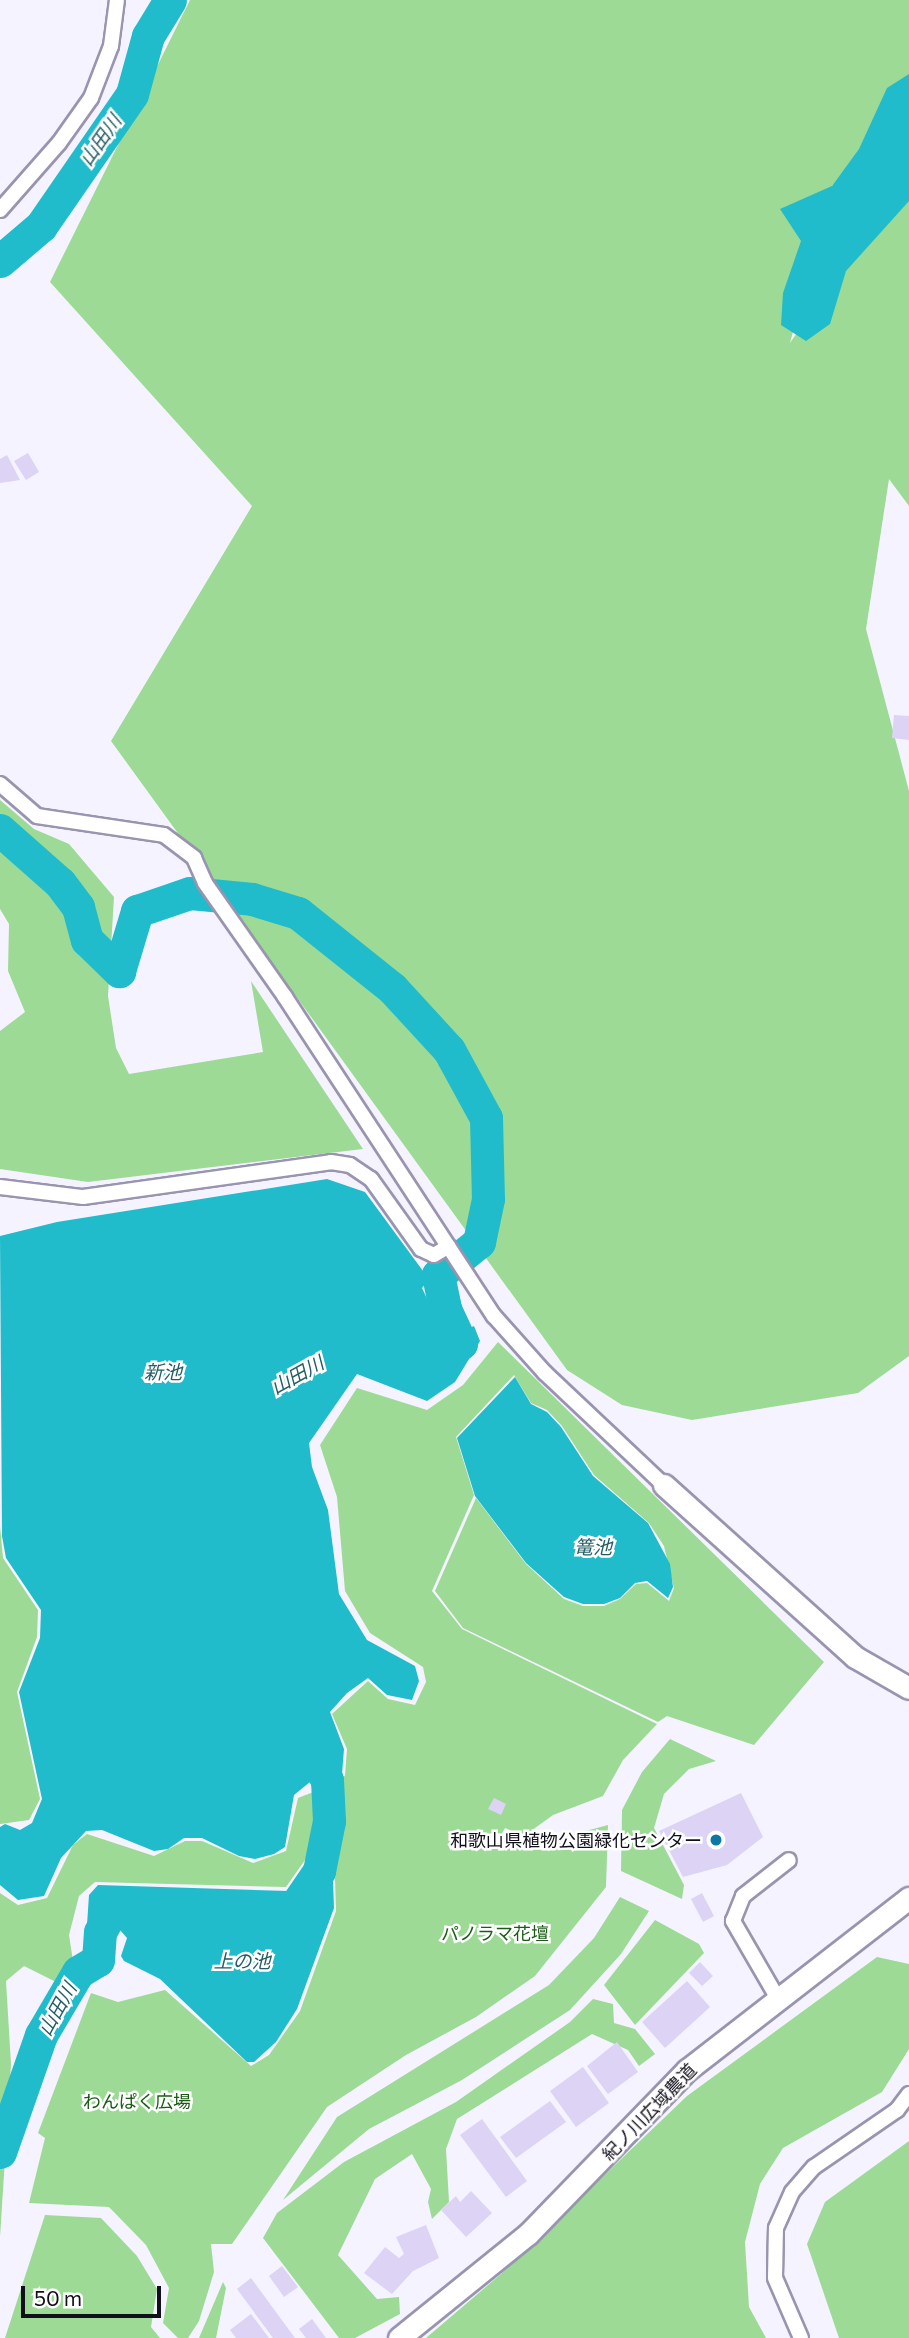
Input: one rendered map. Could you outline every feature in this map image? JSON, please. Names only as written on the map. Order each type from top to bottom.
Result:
[{"type":"street","points":[[0,210],[60,144],[91,98],[111,46],[117,0]]},
{"type":"street","points":[[0,785],[37,816],[164,835],[194,858],[205,883],[515,1342],[664,1485],[855,1657],[909,1688]]},
{"type":"street","points":[[0,1187],[83,1197],[331,1162],[363,1171],[428,1254],[449,1246]]},
{"type":"street","points":[[777,1997],[733,1921],[743,1896],[789,1860]]},
{"type":"street","name":"紀ノ川広域農道","points":[[399,2338],[528,2234],[687,2070],[777,1997],[863,1937],[909,1898]]},
{"type":"street","points":[[801,2338],[775,2278],[776,2228],[792,2192],[814,2167],[897,2110],[909,2094]]},
{"type":"green space","points":[[190,0],[909,0],[909,90],[832,186],[790,343],[876,218],[909,185],[909,506],[889,479],[866,629],[909,791],[909,1356],[858,1393],[692,1420],[622,1405],[567,1370],[111,741],[252,506],[50,282]]},
{"type":"green space","points":[[0,800],[34,829],[69,844],[114,897],[108,996],[116,1048],[129,1074],[263,1052],[251,981],[363,1149],[88,1182],[0,1169],[0,1031],[25,1012],[8,971],[9,924],[0,909]]},
{"type":"green space","points":[[498,1342],[824,1662],[754,1745],[667,1716],[658,1722],[463,1628],[435,1591],[476,1498],[526,1564],[564,1599],[583,1606],[604,1606],[620,1599],[636,1584],[647,1583],[669,1601],[674,1588],[664,1546],[649,1523],[594,1475],[562,1426],[547,1410],[531,1403],[514,1375],[456,1437],[474,1495],[432,1591],[462,1629],[657,1724],[623,1760],[603,1796],[553,1815],[524,1836],[505,1828],[493,1849],[530,1846],[608,1825],[606,1887],[535,1976],[476,2017],[406,2055],[327,2107],[232,2244],[211,2244],[214,2272],[199,2321],[188,2338],[178,2338],[163,2323],[169,2288],[146,2245],[109,2207],[29,2203],[45,2138],[38,2133],[91,1993],[118,2002],[165,1990],[251,2066],[269,2055],[300,2011],[336,1911],[332,1781],[345,1776],[347,1749],[332,1714],[368,1681],[388,1699],[415,1705],[426,1682],[423,1667],[370,1633],[345,1591],[337,1497],[320,1445],[357,1388],[427,1410],[463,1385]]},
{"type":"green space","points":[[0,1526],[3,1558],[38,1610],[37,1637],[17,1692],[40,1799],[29,1820],[0,1824]]},
{"type":"green space","points":[[670,1739],[716,1761],[689,1769],[664,1794],[654,1828],[684,1885],[682,1899],[621,1871],[622,1810],[642,1772]]},
{"type":"green space","points":[[321,1789],[323,1815],[305,1860],[286,1887],[95,1882],[79,1896],[69,1935],[73,1961],[62,1985],[24,1966],[6,1981],[11,2064],[0,2237],[0,1893],[18,1905],[47,1898],[73,1845],[87,1834],[154,1856],[185,1841],[202,1841],[253,1863],[286,1851],[298,1798]]},
{"type":"green space","points":[[620,1897],[649,1911],[621,1954],[570,2010],[462,2080],[369,2129],[283,2200],[337,2117],[549,1985],[594,1938]]},
{"type":"green space","points":[[655,1920],[699,1944],[704,1953],[635,2025],[604,1985]]},
{"type":"green space","points":[[877,1957],[909,1964],[909,2049],[882,2092],[783,2148],[760,2184],[745,2242],[749,2307],[766,2338],[426,2338],[501,2274],[687,2096]]},
{"type":"green space","points":[[593,1999],[613,2004],[614,2023],[635,2029],[655,2054],[639,2066],[628,2050],[592,2034],[457,2119],[446,2149],[449,2202],[432,2219],[428,2202],[431,2189],[412,2154],[375,2179],[338,2255],[377,2299],[399,2297],[400,2314],[355,2338],[339,2338],[263,2238],[277,2213],[344,2162],[456,2102],[570,2022]]},
{"type":"green space","points":[[909,2141],[909,2338],[839,2338],[807,2244],[825,2202]]},
{"type":"green space","points":[[45,2215],[101,2218],[137,2256],[157,2289],[151,2327],[160,2338],[5,2338]]},
{"type":"green space","points":[[223,2282],[226,2288],[216,2338],[199,2338]]},
{"type":"water","points":[[909,74],[909,201],[846,271],[830,324],[806,341],[781,325],[783,293],[801,241],[780,209],[832,186],[859,149],[887,88]]},
{"type":"water","name":"新池","points":[[327,1179],[365,1192],[423,1271],[426,1283],[422,1288],[444,1335],[449,1337],[474,1326],[480,1341],[455,1382],[427,1401],[357,1374],[309,1443],[312,1467],[328,1510],[339,1594],[367,1640],[415,1666],[419,1681],[412,1700],[387,1695],[368,1678],[347,1693],[330,1712],[344,1749],[342,1774],[310,1782],[294,1795],[285,1847],[274,1854],[255,1859],[239,1856],[202,1838],[184,1838],[168,1849],[154,1851],[102,1830],[86,1831],[61,1858],[44,1896],[18,1900],[0,1885],[0,1827],[5,1824],[20,1830],[32,1823],[42,1799],[19,1692],[40,1638],[41,1610],[6,1558],[2,1536],[0,1236],[57,1222]]},
{"type":"water","name":"篭池","points":[[515,1377],[531,1404],[547,1412],[561,1427],[593,1476],[648,1523],[670,1564],[673,1587],[668,1598],[647,1581],[635,1583],[620,1598],[604,1604],[583,1604],[564,1597],[526,1563],[475,1496],[457,1438]]},
{"type":"water","name":"上の池","points":[[304,1873],[333,1881],[334,1908],[297,2009],[276,2042],[254,2062],[247,2062],[160,1979],[124,1961],[121,1956],[127,1938],[120,1930],[109,1932],[108,1962],[99,1966],[85,1955],[89,1895],[98,1885],[288,1891]]},
{"type":"building","points":[[28,453],[39,472],[26,480],[14,461]]},
{"type":"building","points":[[7,455],[20,480],[0,483],[0,459]]},
{"type":"building","points":[[894,715],[909,716],[909,740],[892,738]]},
{"type":"building","points":[[741,1793],[763,1837],[727,1865],[683,1877],[659,1831]]},
{"type":"building","points":[[494,1798],[506,1804],[501,1815],[488,1809]]},
{"type":"building","points":[[702,1893],[714,1916],[703,1922],[691,1899]]},
{"type":"building","points":[[700,1962],[713,1976],[702,1986],[689,1973]]},
{"type":"building","points":[[687,1981],[710,2007],[665,2048],[642,2022]]},
{"type":"building","points":[[617,2042],[638,2072],[608,2094],[587,2066]]},
{"type":"building","points":[[583,2067],[609,2103],[576,2127],[550,2091]]},
{"type":"building","points":[[550,2101],[566,2122],[516,2158],[500,2137]]},
{"type":"building","points":[[482,2119],[527,2181],[506,2197],[460,2135]]},
{"type":"building","points":[[471,2191],[492,2213],[466,2237],[441,2210],[456,2196],[460,2202]]},
{"type":"building","points":[[426,2225],[439,2258],[413,2271],[392,2294],[364,2273],[385,2247],[399,2258],[404,2254],[396,2237]]},
{"type":"building","points":[[282,2266],[298,2287],[284,2297],[269,2276]]},
{"type":"building","points":[[251,2278],[295,2338],[273,2338],[237,2289]]},
{"type":"building","points":[[251,2314],[269,2338],[236,2338],[230,2330]]},
{"type":"building","points":[[312,2319],[326,2338],[306,2338],[299,2329]]},
{"type":"waterway","name":"山田川","points":[[0,261],[41,226],[132,94],[148,36],[170,0]]},
{"type":"waterway","name":"山田川","points":[[0,830],[60,883],[78,907],[87,940],[119,971],[137,911],[190,893],[252,899],[298,913],[392,988],[449,1050],[486,1118],[488,1199],[479,1242],[438,1275],[445,1309],[461,1343],[428,1349]]},
{"type":"waterway","name":"山田川","points":[[291,1912],[319,1871],[329,1821],[327,1780],[305,1740]]},
{"type":"waterway","name":"山田川","points":[[0,2152],[41,2035],[78,1972],[98,1960],[100,1932],[106,1921]]},
{"type":"place","name":"和歌山県植物公園緑化センター","points":[[716,1840]]},
{"type":"park label","name":"パノラマ花壇","points":[[495,1933]]},
{"type":"park label","name":"わんぱく広場","points":[[137,2101]]}]
